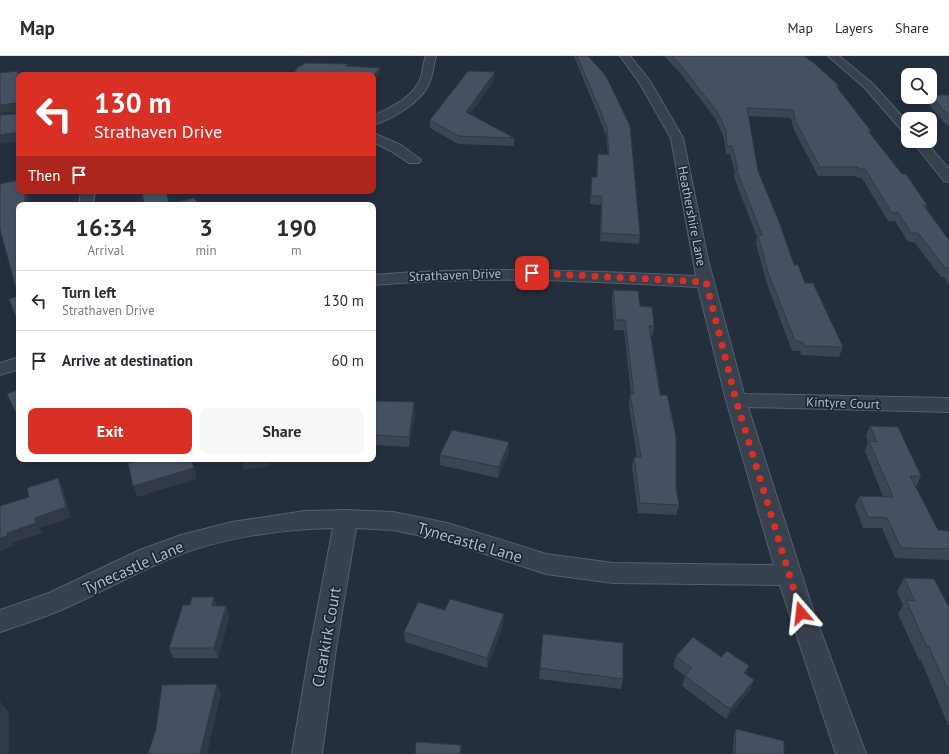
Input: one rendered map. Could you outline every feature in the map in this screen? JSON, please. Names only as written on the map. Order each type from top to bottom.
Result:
[{"type":"street","points":[[376,119],[404,104],[419,90],[426,77],[431,56]]},
{"type":"street","name":"Heathershire Lane","points":[[625,56],[644,80],[677,138],[700,260],[736,400],[801,613],[851,754]]},
{"type":"street","points":[[833,56],[869,86],[901,122]]},
{"type":"street","points":[[376,138],[396,148],[414,160]]},
{"type":"street","points":[[924,148],[949,178]]},
{"type":"street","name":"Strathaven Drive","points":[[376,280],[431,275],[520,273],[706,282]]},
{"type":"street","points":[[0,369],[16,364]]},
{"type":"street","name":"Kintyre Court","points":[[736,400],[949,406]]},
{"type":"street","name":"Tynecastle Lane","points":[[0,621],[58,600],[149,557],[188,542],[269,524],[305,520],[346,519],[393,521],[447,532],[546,564],[613,573],[790,575]]},
{"type":"street","name":"Clearkirk Court","points":[[307,754],[323,648],[346,519]]},
{"type":"building","points":[[577,56],[588,56],[606,76],[630,126],[640,235],[601,233],[602,196],[591,196],[592,177],[597,177],[598,154],[609,155],[607,127]]},
{"type":"building","points":[[672,56],[804,56],[815,64],[839,86],[836,86],[871,131],[868,131],[902,174],[906,174],[927,205],[923,205],[949,240],[949,269],[945,268],[918,233],[911,233],[898,212],[892,213],[865,169],[859,169],[858,167],[820,167],[796,122],[793,110],[747,108],[758,171],[780,224],[794,265],[798,265],[805,283],[813,283],[843,347],[805,346],[803,342],[795,341],[768,272],[758,235],[762,235],[736,169],[738,169],[732,146],[727,146],[726,130],[716,110]]},
{"type":"building","points":[[304,63],[349,64],[345,66],[380,68],[376,73],[294,72],[299,66],[302,66]]},
{"type":"building","points":[[18,71],[16,72],[16,103],[0,105],[0,73]]},
{"type":"building","points":[[468,71],[495,72],[466,112],[514,138],[458,136],[430,120]]},
{"type":"building","points":[[937,95],[949,95],[949,116],[937,103]]},
{"type":"building","points":[[16,114],[16,132],[0,135],[0,115]]},
{"type":"building","points":[[16,181],[16,194],[25,194],[25,202],[16,202],[16,289],[0,229],[0,184]]},
{"type":"building","points":[[142,194],[167,194],[169,202],[144,202]]},
{"type":"building","points":[[194,198],[197,202],[177,202]]},
{"type":"building","points":[[613,290],[638,291],[640,306],[652,307],[654,326],[649,326],[660,395],[667,395],[676,436],[676,488],[679,505],[640,503],[634,457],[641,457],[630,394],[634,394],[625,320],[616,320]]},
{"type":"building","points":[[16,297],[16,317],[9,299]]},
{"type":"building","points":[[16,390],[16,413],[7,394]]},
{"type":"building","points":[[376,401],[414,402],[409,437],[376,435]]},
{"type":"building","points":[[870,426],[898,427],[921,476],[910,476],[938,530],[948,531],[949,549],[901,548],[887,518],[868,517],[859,496],[893,497],[869,441],[877,442]]},
{"type":"building","points":[[452,430],[509,442],[499,467],[440,455]]},
{"type":"building","points":[[192,462],[194,468],[133,486],[128,463]]},
{"type":"building","points":[[58,478],[66,507],[35,518],[36,523],[7,533],[7,536],[0,538],[0,506],[29,497],[27,488]]},
{"type":"building","points":[[904,578],[934,579],[949,607],[949,692],[906,600],[915,601]]},
{"type":"building","points":[[192,597],[214,597],[212,606],[226,606],[214,648],[169,648],[183,605],[190,605]]},
{"type":"building","points":[[450,599],[504,614],[487,658],[404,632],[418,602],[445,610]]},
{"type":"building","points":[[543,634],[623,643],[623,679],[540,668]]},
{"type":"building","points":[[693,637],[721,657],[727,651],[749,666],[744,673],[754,680],[730,709],[685,676],[692,668],[676,656]]},
{"type":"building","points":[[217,684],[200,754],[148,754],[156,729],[162,685]]},
{"type":"building","points":[[736,729],[784,741],[784,754],[735,754]]},
{"type":"building","points":[[416,742],[461,745],[460,754],[415,754]]},
{"type":"route","points":[[532,273],[706,282],[736,400],[801,613]]}]
